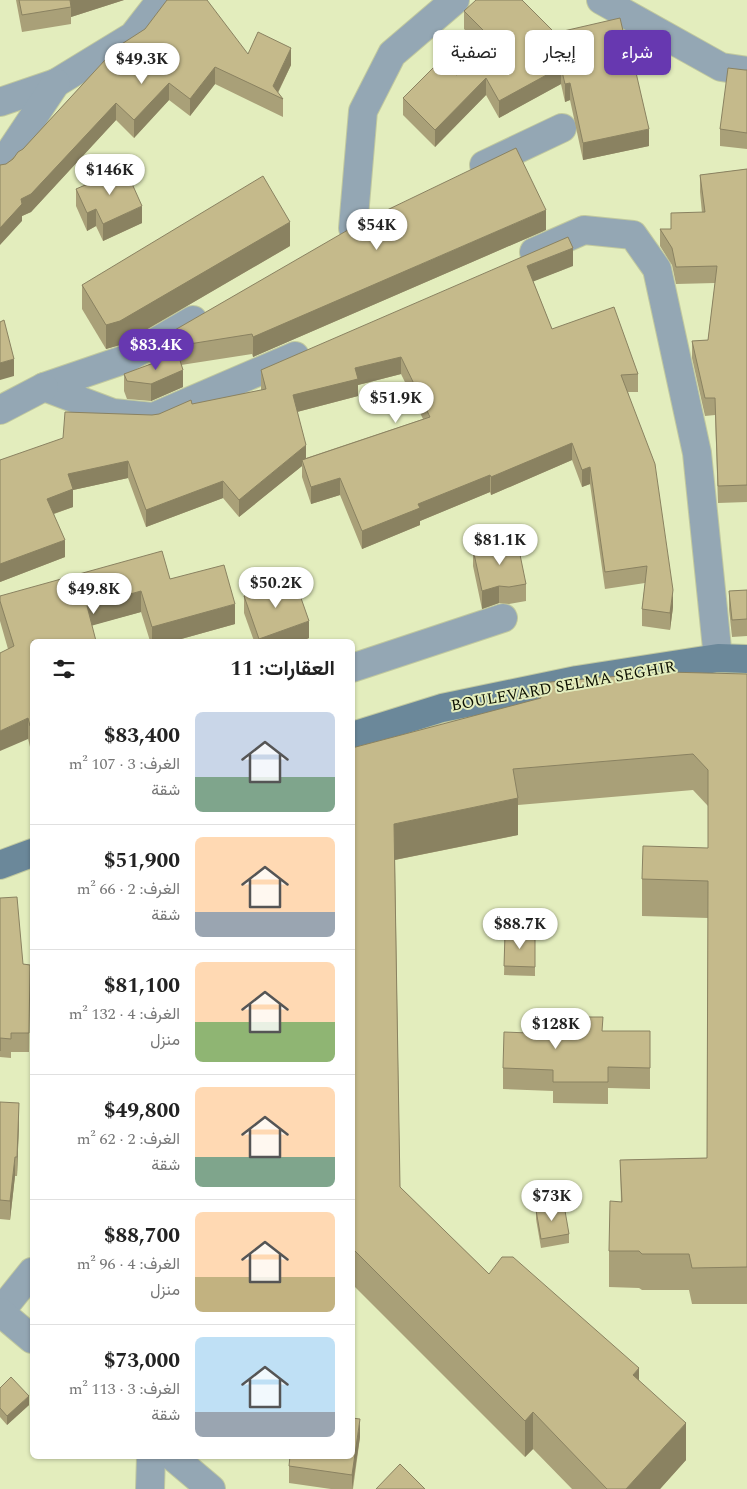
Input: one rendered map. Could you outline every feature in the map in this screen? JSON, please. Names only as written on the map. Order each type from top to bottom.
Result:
[{"type":"main road","name":"BOULEVARD SELMA SEGHIR","points":[[355,735],[442,708],[577,680],[718,658],[747,659]]},
{"type":"main road","points":[[0,865],[30,854]]},
{"type":"street","points":[[0,102],[56,83],[133,36],[160,0]]},
{"type":"street","points":[[353,228],[364,111],[392,54],[455,0]]},
{"type":"street","points":[[601,0],[721,67],[747,71]]},
{"type":"street","points":[[0,167],[56,83]]},
{"type":"street","points":[[466,174],[562,128]]},
{"type":"street","points":[[328,242],[379,215]]},
{"type":"street","points":[[511,262],[584,230],[633,235],[657,269],[697,453],[718,658]]},
{"type":"street","points":[[0,410],[44,387],[126,359],[218,306]]},
{"type":"street","points":[[44,387],[113,413],[153,417],[318,346]]},
{"type":"street","points":[[355,667],[504,618]]},
{"type":"street","points":[[30,1274],[0,1312],[30,1337]]},
{"type":"street","points":[[150,1489],[151,1459]]},
{"type":"street","points":[[176,1459],[211,1489]]},
{"type":"building","points":[[19,0],[70,0],[71,7],[22,15]]},
{"type":"building","points":[[167,0],[207,0],[248,54],[258,32],[291,48],[273,86],[283,99],[215,67],[190,99],[169,83],[134,120],[116,103],[31,194],[21,199],[22,204],[0,228],[0,165],[6,164],[23,149],[117,47],[145,29]]},
{"type":"building","points":[[476,0],[522,0],[552,30],[525,30],[525,75],[546,75],[499,101],[486,78],[435,130],[403,98],[433,68],[433,75],[515,75],[515,30],[483,30],[464,11]]},
{"type":"building","points":[[620,18],[623,30],[604,30],[604,75],[637,75],[649,129],[583,143],[570,83],[565,84],[563,75],[594,75],[594,30],[568,30]]},
{"type":"building","points":[[728,68],[747,70],[747,133],[720,129]]},
{"type":"building","points":[[516,148],[546,210],[253,337],[252,334],[164,348],[161,338],[360,223]]},
{"type":"building","points":[[125,168],[142,206],[103,224],[96,209],[87,213],[76,189]]},
{"type":"building","points":[[747,169],[747,485],[718,486],[715,398],[705,398],[692,341],[708,340],[717,266],[676,267],[672,248],[660,229],[671,229],[671,213],[705,212],[700,175]]},
{"type":"building","points":[[263,176],[290,222],[120,321],[106,325],[82,285]]},
{"type":"building","points":[[568,237],[573,248],[527,266],[552,329],[614,307],[638,374],[621,375],[655,464],[673,590],[670,613],[642,609],[647,566],[605,572],[590,467],[582,470],[572,443],[491,477],[490,475],[418,504],[420,508],[362,531],[340,478],[311,487],[302,460],[430,417],[401,357],[355,368],[358,379],[293,395],[306,445],[239,500],[223,481],[146,510],[128,461],[68,474],[73,489],[47,499],[65,540],[0,564],[0,460],[63,438],[65,412],[152,415],[159,414],[191,400],[192,404],[266,389],[261,370]]},
{"type":"building","points":[[4,320],[14,359],[0,363],[0,322]]},
{"type":"building","points":[[178,354],[183,370],[151,384],[127,381],[124,374]]},
{"type":"building","points":[[517,540],[526,584],[509,587],[499,586],[482,591],[473,549]]},
{"type":"building","points":[[162,551],[170,579],[224,565],[235,604],[152,627],[141,591],[87,606],[95,639],[30,639],[30,726],[28,718],[0,731],[0,653],[14,646],[0,596]]},
{"type":"building","points":[[294,578],[309,621],[259,639],[244,596]]},
{"type":"building","points":[[747,590],[747,619],[732,620],[729,591]]},
{"type":"building","points":[[666,672],[747,674],[747,1267],[692,1268],[689,1254],[642,1254],[639,1251],[609,1251],[610,1201],[622,1202],[620,1160],[707,1158],[708,881],[642,879],[643,846],[708,848],[708,770],[693,754],[513,769],[518,798],[394,824],[400,1187],[489,1274],[502,1257],[513,1257],[639,1368],[633,1375],[686,1423],[626,1489],[607,1489],[533,1412],[525,1421],[355,1251],[355,747],[541,698],[539,683]]},
{"type":"building","points":[[17,897],[23,964],[30,965],[29,1033],[11,1033],[11,1039],[0,1038],[0,898]]},
{"type":"building","points":[[505,934],[535,934],[535,967],[504,966]]},
{"type":"building","points":[[553,1017],[603,1017],[602,1031],[650,1031],[650,1068],[608,1067],[608,1082],[553,1082],[553,1070],[503,1068],[504,1032],[553,1034]]},
{"type":"building","points":[[0,1102],[19,1103],[17,1157],[15,1157],[10,1201],[0,1200]]},
{"type":"building","points":[[564,1205],[569,1234],[541,1239],[536,1210]]},
{"type":"building","points":[[11,1377],[29,1396],[7,1416],[0,1408],[0,1388]]},
{"type":"building","points":[[355,1418],[360,1419],[355,1454]]},
{"type":"building","points":[[290,1459],[354,1459],[352,1475],[289,1466]]},
{"type":"building","points":[[400,1464],[425,1489],[376,1489]]}]
